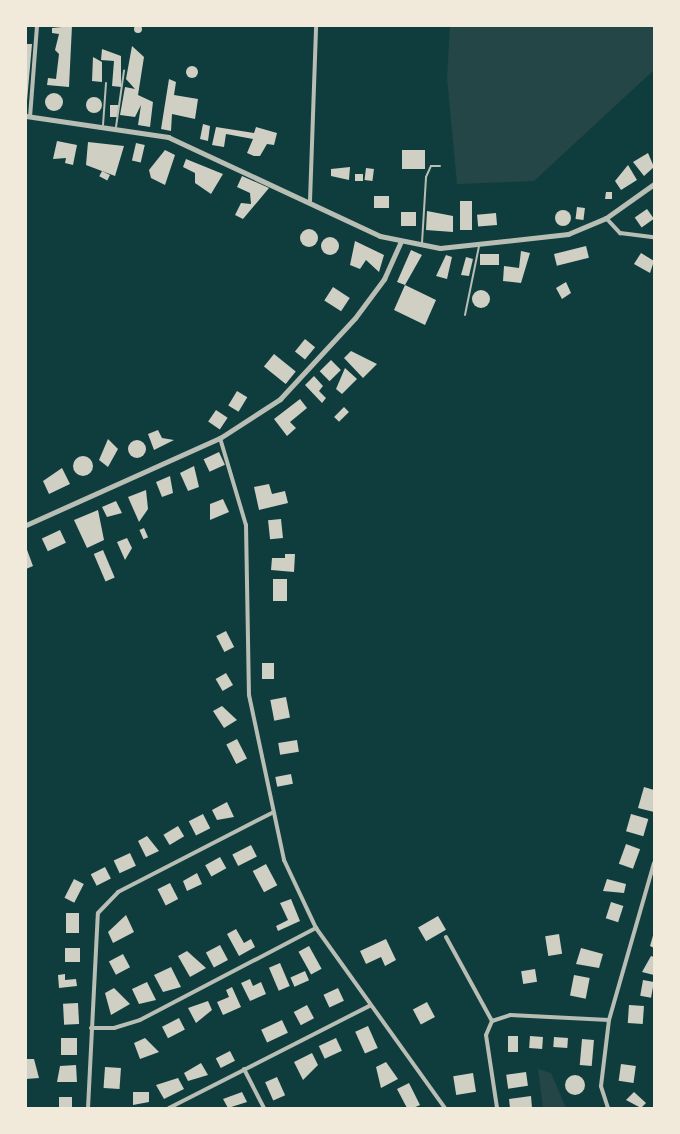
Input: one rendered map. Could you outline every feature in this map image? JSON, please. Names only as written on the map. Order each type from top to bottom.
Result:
[{"type":"street","points":[[37,26],[28,116],[116,128],[190,145],[357,227],[400,241],[422,245],[479,246],[568,234],[606,218],[654,184]]},
{"type":"street","points":[[310,202],[316,26]]},
{"type":"street","points":[[606,218],[620,232],[654,237]]},
{"type":"street","points":[[26,525],[220,438],[280,399],[317,365],[384,279],[400,241]]},
{"type":"street","points":[[220,438],[246,525],[249,695],[272,813],[284,860],[316,928],[369,1006],[445,1108]]},
{"type":"street","points":[[88,1108],[94,927],[107,901],[272,813]]},
{"type":"street","points":[[608,1108],[601,1086],[609,1020],[654,863]]},
{"type":"street","points":[[91,1028],[114,1028],[140,1020],[316,928]]},
{"type":"street","points":[[446,937],[492,1021]]},
{"type":"street","points":[[169,1108],[369,1006]]},
{"type":"street","points":[[497,1108],[486,1035],[492,1021],[510,1015],[609,1020]]},
{"type":"street","points":[[244,1070],[264,1108]]},
{"type":"lane","points":[[116,128],[124,70]]},
{"type":"lane","points":[[103,126],[106,83]]},
{"type":"lane","points":[[422,245],[426,177],[431,166],[440,166]]},
{"type":"lane","points":[[465,315],[479,246]]},
{"type":"shaded area","points":[[450,26],[654,26],[654,70],[534,181],[457,184],[447,78]]},
{"type":"shaded area","points":[[538,1069],[551,1073],[566,1108],[543,1108]]},
{"type":"building","points":[[138,25],[142,29],[138,33],[134,29]]},
{"type":"building","points":[[72,26],[69,87],[47,85],[48,78],[56,79],[59,54],[55,50],[59,34],[52,33],[52,28]]},
{"type":"building","points":[[26,44],[32,44],[27,101],[26,101]]},
{"type":"building","points":[[132,46],[144,57],[138,95],[153,102],[150,127],[138,125],[141,105],[135,117],[120,115],[125,87],[135,89],[126,79]]},
{"type":"building","points":[[102,49],[121,56],[121,87],[112,86],[114,61],[101,60]]},
{"type":"building","points":[[93,57],[102,62],[102,82],[92,81]]},
{"type":"building","points":[[194,66],[198,72],[194,78],[190,78],[186,70]]},
{"type":"building","points":[[169,79],[176,82],[174,95],[198,99],[195,119],[172,114],[171,131],[161,129]]},
{"type":"building","points":[[54,93],[60,96],[63,102],[60,108],[54,111],[48,108],[45,102],[48,96]]},
{"type":"building","points":[[91,97],[97,97],[102,105],[100,111],[91,113],[86,108],[86,102]]},
{"type":"building","points":[[110,105],[118,105],[118,117],[110,117]]},
{"type":"building","points":[[203,124],[210,126],[208,141],[200,139]]},
{"type":"building","points":[[216,127],[254,133],[256,127],[277,133],[274,145],[267,144],[260,156],[254,156],[247,153],[253,139],[226,134],[224,147],[212,145]]},
{"type":"building","points":[[57,141],[77,145],[73,165],[65,163],[66,158],[53,159]]},
{"type":"building","points":[[88,142],[124,146],[115,176],[86,165]]},
{"type":"building","points":[[136,143],[145,145],[141,163],[132,161]]},
{"type":"building","points":[[165,150],[175,155],[165,185],[151,178],[149,170]]},
{"type":"building","points":[[402,150],[425,150],[425,169],[402,169]]},
{"type":"building","points":[[648,153],[654,167],[644,176],[633,162]]},
{"type":"building","points":[[186,159],[223,174],[211,194],[195,183],[195,173],[183,167]]},
{"type":"building","points":[[628,165],[637,180],[621,190],[615,181]]},
{"type":"building","points":[[350,167],[349,180],[331,176],[331,169]]},
{"type":"building","points":[[366,168],[374,169],[372,181],[365,180]]},
{"type":"building","points":[[102,171],[110,175],[107,180],[99,176]]},
{"type":"building","points":[[355,174],[363,174],[363,181],[355,181]]},
{"type":"building","points":[[242,176],[269,188],[243,219],[235,215],[241,203],[251,204],[250,193],[237,187]]},
{"type":"building","points":[[606,192],[612,192],[612,199],[605,199]]},
{"type":"building","points":[[374,196],[389,196],[389,208],[374,208]]},
{"type":"building","points":[[460,201],[472,201],[472,230],[460,230]]},
{"type":"building","points":[[577,207],[585,208],[583,220],[576,219]]},
{"type":"building","points":[[647,209],[654,219],[642,227],[635,218]]},
{"type":"building","points":[[563,210],[569,212],[571,218],[569,224],[563,226],[557,224],[555,218],[557,212]]},
{"type":"building","points":[[427,211],[453,216],[453,232],[426,230]]},
{"type":"building","points":[[401,212],[416,212],[416,226],[401,226]]},
{"type":"building","points":[[496,213],[497,225],[478,227],[477,215]]},
{"type":"building","points":[[309,229],[315,232],[318,238],[315,244],[309,247],[303,244],[300,238],[303,232]]},
{"type":"building","points":[[330,237],[336,240],[339,246],[336,252],[330,255],[324,252],[321,246],[324,240]]},
{"type":"building","points":[[355,241],[384,255],[379,272],[366,260],[360,269],[350,265]]},
{"type":"building","points":[[586,246],[589,258],[557,266],[554,254]]},
{"type":"building","points":[[411,250],[422,255],[405,285],[397,282]]},
{"type":"building","points":[[521,251],[530,253],[521,283],[503,281],[504,266],[519,268]]},
{"type":"building","points":[[641,253],[654,261],[650,273],[634,264]]},
{"type":"building","points":[[480,254],[499,254],[499,265],[480,265]]},
{"type":"building","points":[[446,255],[452,257],[447,279],[436,276]]},
{"type":"building","points":[[466,257],[473,259],[469,276],[461,275]]},
{"type":"building","points":[[566,282],[571,293],[562,299],[556,288]]},
{"type":"building","points":[[405,285],[436,300],[425,325],[394,310]]},
{"type":"building","points":[[333,287],[350,298],[341,311],[324,300]]},
{"type":"building","points":[[481,290],[487,293],[490,299],[487,305],[481,308],[475,305],[472,299],[475,293]]},
{"type":"building","points":[[305,339],[315,347],[305,360],[295,351]]},
{"type":"building","points":[[351,351],[377,364],[363,378],[344,358]]},
{"type":"building","points":[[274,354],[296,372],[286,384],[264,366]]},
{"type":"building","points":[[331,360],[341,370],[330,381],[320,371]]},
{"type":"building","points":[[345,368],[357,379],[342,394],[336,389]]},
{"type":"building","points":[[314,376],[323,386],[319,391],[326,398],[322,403],[305,385]]},
{"type":"building","points":[[237,391],[247,397],[239,412],[228,406]]},
{"type":"building","points":[[300,399],[307,408],[290,422],[296,428],[287,436],[274,419]]},
{"type":"building","points":[[344,407],[349,412],[339,422],[334,417]]},
{"type":"building","points":[[216,410],[228,418],[220,429],[208,422]]},
{"type":"building","points":[[158,430],[162,438],[174,440],[154,450],[148,434]]},
{"type":"building","points":[[108,439],[118,449],[108,467],[99,460]]},
{"type":"building","points":[[137,440],[143,443],[146,449],[143,455],[137,458],[131,455],[128,449],[131,443]]},
{"type":"building","points":[[219,452],[225,465],[210,472],[204,459]]},
{"type":"building","points":[[79,456],[87,456],[93,462],[93,470],[87,476],[79,476],[73,470],[73,462]]},
{"type":"building","points":[[194,466],[199,487],[188,491],[180,473]]},
{"type":"building","points":[[62,468],[70,484],[49,494],[43,481]]},
{"type":"building","points":[[170,476],[173,493],[162,497],[156,482]]},
{"type":"building","points":[[269,484],[272,494],[285,491],[288,503],[259,510],[254,487]]},
{"type":"building","points":[[146,490],[148,509],[139,522],[128,497]]},
{"type":"building","points":[[223,499],[229,512],[210,520],[210,504]]},
{"type":"building","points":[[116,501],[122,513],[107,517],[102,507]]},
{"type":"building","points":[[98,510],[104,540],[87,548],[74,520]]},
{"type":"building","points":[[281,519],[283,538],[270,539],[268,520]]},
{"type":"building","points":[[144,528],[148,537],[143,539],[139,530]]},
{"type":"building","points":[[60,530],[66,543],[48,551],[42,538]]},
{"type":"building","points":[[127,538],[132,548],[125,560],[117,542]]},
{"type":"building","points":[[26,547],[33,566],[26,569]]},
{"type":"building","points":[[103,550],[115,578],[106,582],[94,554]]},
{"type":"building","points":[[285,554],[295,554],[294,572],[271,570],[272,558],[285,558]]},
{"type":"building","points":[[273,579],[287,579],[287,601],[273,601]]},
{"type":"building","points":[[226,631],[234,647],[224,652],[216,636]]},
{"type":"building","points":[[262,663],[274,663],[274,679],[262,679]]},
{"type":"building","points":[[226,673],[233,685],[223,691],[216,679]]},
{"type":"building","points":[[286,697],[290,718],[274,721],[270,700]]},
{"type":"building","points":[[222,706],[237,720],[224,728],[213,711]]},
{"type":"building","points":[[237,739],[247,759],[236,764],[226,744]]},
{"type":"building","points":[[297,740],[299,752],[280,755],[278,743]]},
{"type":"building","points":[[291,774],[293,784],[277,787],[275,777]]},
{"type":"building","points":[[644,787],[654,790],[654,812],[638,808]]},
{"type":"building","points":[[227,802],[234,817],[217,820],[212,810]]},
{"type":"building","points":[[203,814],[210,828],[196,836],[189,821]]},
{"type":"building","points":[[631,814],[648,819],[643,836],[626,831]]},
{"type":"building","points":[[178,826],[184,836],[170,845],[163,835]]},
{"type":"building","points":[[147,836],[159,851],[146,857],[138,841]]},
{"type":"building","points":[[626,844],[640,849],[633,869],[619,864]]},
{"type":"building","points":[[251,845],[257,857],[238,866],[232,855]]},
{"type":"building","points":[[130,853],[136,866],[120,873],[114,861]]},
{"type":"building","points":[[220,857],[226,868],[211,877],[205,865]]},
{"type":"building","points":[[266,864],[277,885],[264,892],[253,871]]},
{"type":"building","points":[[105,867],[111,879],[97,886],[91,874]]},
{"type":"building","points":[[197,873],[202,884],[187,891],[183,881]]},
{"type":"building","points":[[74,879],[84,884],[74,903],[64,898]]},
{"type":"building","points":[[607,879],[626,884],[624,893],[603,891]]},
{"type":"building","points":[[170,883],[178,899],[166,905],[158,889]]},
{"type":"building","points":[[291,899],[300,921],[278,931],[276,926],[288,920],[280,903]]},
{"type":"building","points":[[611,902],[623,906],[618,922],[606,918]]},
{"type":"building","points":[[66,913],[79,913],[79,933],[66,933]]},
{"type":"building","points":[[126,915],[134,932],[113,943],[108,932]]},
{"type":"building","points":[[438,916],[446,930],[426,941],[418,928]]},
{"type":"building","points":[[236,929],[244,943],[251,939],[255,947],[239,956],[227,934]]},
{"type":"building","points":[[654,932],[654,948],[650,946]]},
{"type":"building","points":[[559,934],[562,954],[548,956],[545,936]]},
{"type":"building","points":[[386,939],[396,960],[385,966],[381,957],[366,964],[360,951]]},
{"type":"building","points":[[220,945],[228,960],[214,968],[206,953]]},
{"type":"building","points":[[309,946],[322,969],[311,975],[299,952]]},
{"type":"building","points":[[65,948],[80,948],[80,962],[65,962]]},
{"type":"building","points":[[581,948],[603,954],[599,968],[576,964]]},
{"type":"building","points":[[187,951],[206,968],[190,977],[178,956]]},
{"type":"building","points":[[123,954],[130,967],[116,975],[109,962]]},
{"type":"building","points":[[651,956],[654,957],[654,975],[642,972]]},
{"type":"building","points":[[280,963],[290,986],[279,991],[269,968]]},
{"type":"building","points":[[171,967],[181,987],[163,992],[154,975]]},
{"type":"building","points":[[535,969],[537,982],[523,984],[521,971]]},
{"type":"building","points":[[305,971],[309,980],[294,987],[290,978]]},
{"type":"building","points":[[65,974],[65,980],[76,979],[77,986],[59,988],[58,975]]},
{"type":"building","points":[[574,975],[590,978],[586,999],[570,996]]},
{"type":"building","points":[[250,979],[253,986],[261,982],[266,994],[250,1001],[241,983]]},
{"type":"building","points":[[643,980],[654,982],[651,998],[640,996]]},
{"type":"building","points":[[147,982],[156,1000],[139,1004],[132,989]]},
{"type":"building","points":[[232,987],[241,1007],[223,1015],[217,1002],[229,997],[226,990]]},
{"type":"building","points":[[114,988],[130,1004],[111,1015],[105,993]]},
{"type":"building","points":[[338,988],[344,1001],[329,1007],[323,995]]},
{"type":"building","points":[[208,1001],[212,1010],[196,1023],[188,1008]]},
{"type":"building","points":[[427,1002],[435,1017],[421,1025],[413,1010]]},
{"type":"building","points":[[78,1003],[79,1024],[64,1025],[63,1004]]},
{"type":"building","points":[[307,1005],[314,1018],[301,1025],[294,1012]]},
{"type":"building","points":[[629,1005],[644,1006],[643,1024],[628,1023]]},
{"type":"building","points":[[179,1018],[185,1030],[168,1038],[162,1027]]},
{"type":"building","points":[[282,1020],[288,1033],[267,1042],[261,1030]]},
{"type":"building","points":[[368,1026],[378,1048],[365,1054],[355,1032]]},
{"type":"building","points":[[508,1036],[518,1036],[518,1052],[508,1052]]},
{"type":"building","points":[[530,1036],[543,1037],[542,1049],[529,1048]]},
{"type":"building","points":[[554,1037],[568,1038],[567,1048],[553,1047]]},
{"type":"building","points":[[61,1038],[77,1038],[77,1055],[61,1055]]},
{"type":"building","points":[[145,1038],[159,1052],[140,1059],[134,1043]]},
{"type":"building","points":[[336,1038],[342,1051],[325,1059],[319,1046]]},
{"type":"building","points":[[582,1039],[594,1040],[592,1066],[580,1065]]},
{"type":"building","points":[[230,1051],[235,1061],[221,1068],[216,1058]]},
{"type":"building","points":[[312,1053],[318,1065],[303,1080],[294,1062]]},
{"type":"building","points":[[26,1059],[34,1059],[39,1078],[26,1079]]},
{"type":"building","points":[[386,1062],[398,1079],[381,1088],[376,1067]]},
{"type":"building","points":[[201,1063],[208,1075],[188,1081],[184,1073]]},
{"type":"building","points":[[621,1064],[636,1066],[633,1083],[619,1081]]},
{"type":"building","points":[[76,1065],[77,1082],[57,1082],[60,1066]]},
{"type":"building","points":[[105,1067],[121,1068],[119,1089],[104,1088]]},
{"type":"building","points":[[526,1072],[528,1086],[508,1089],[506,1075]]},
{"type":"building","points":[[473,1073],[476,1092],[456,1095],[453,1076]]},
{"type":"building","points":[[571,1075],[579,1075],[585,1081],[585,1089],[579,1095],[571,1095],[565,1089],[565,1081]]},
{"type":"building","points":[[277,1077],[285,1095],[273,1101],[265,1082]]},
{"type":"building","points":[[178,1078],[184,1089],[164,1099],[156,1085]]},
{"type":"building","points":[[409,1083],[420,1105],[413,1108],[407,1108],[397,1089]]},
{"type":"building","points":[[133,1092],[149,1092],[149,1102],[133,1105]]},
{"type":"building","points":[[242,1092],[247,1102],[228,1108],[223,1099]]},
{"type":"building","points":[[634,1092],[646,1103],[641,1108],[626,1100]]},
{"type":"building","points":[[531,1096],[532,1108],[510,1108],[509,1099]]},
{"type":"building","points":[[59,1097],[72,1097],[72,1108],[59,1108]]}]
